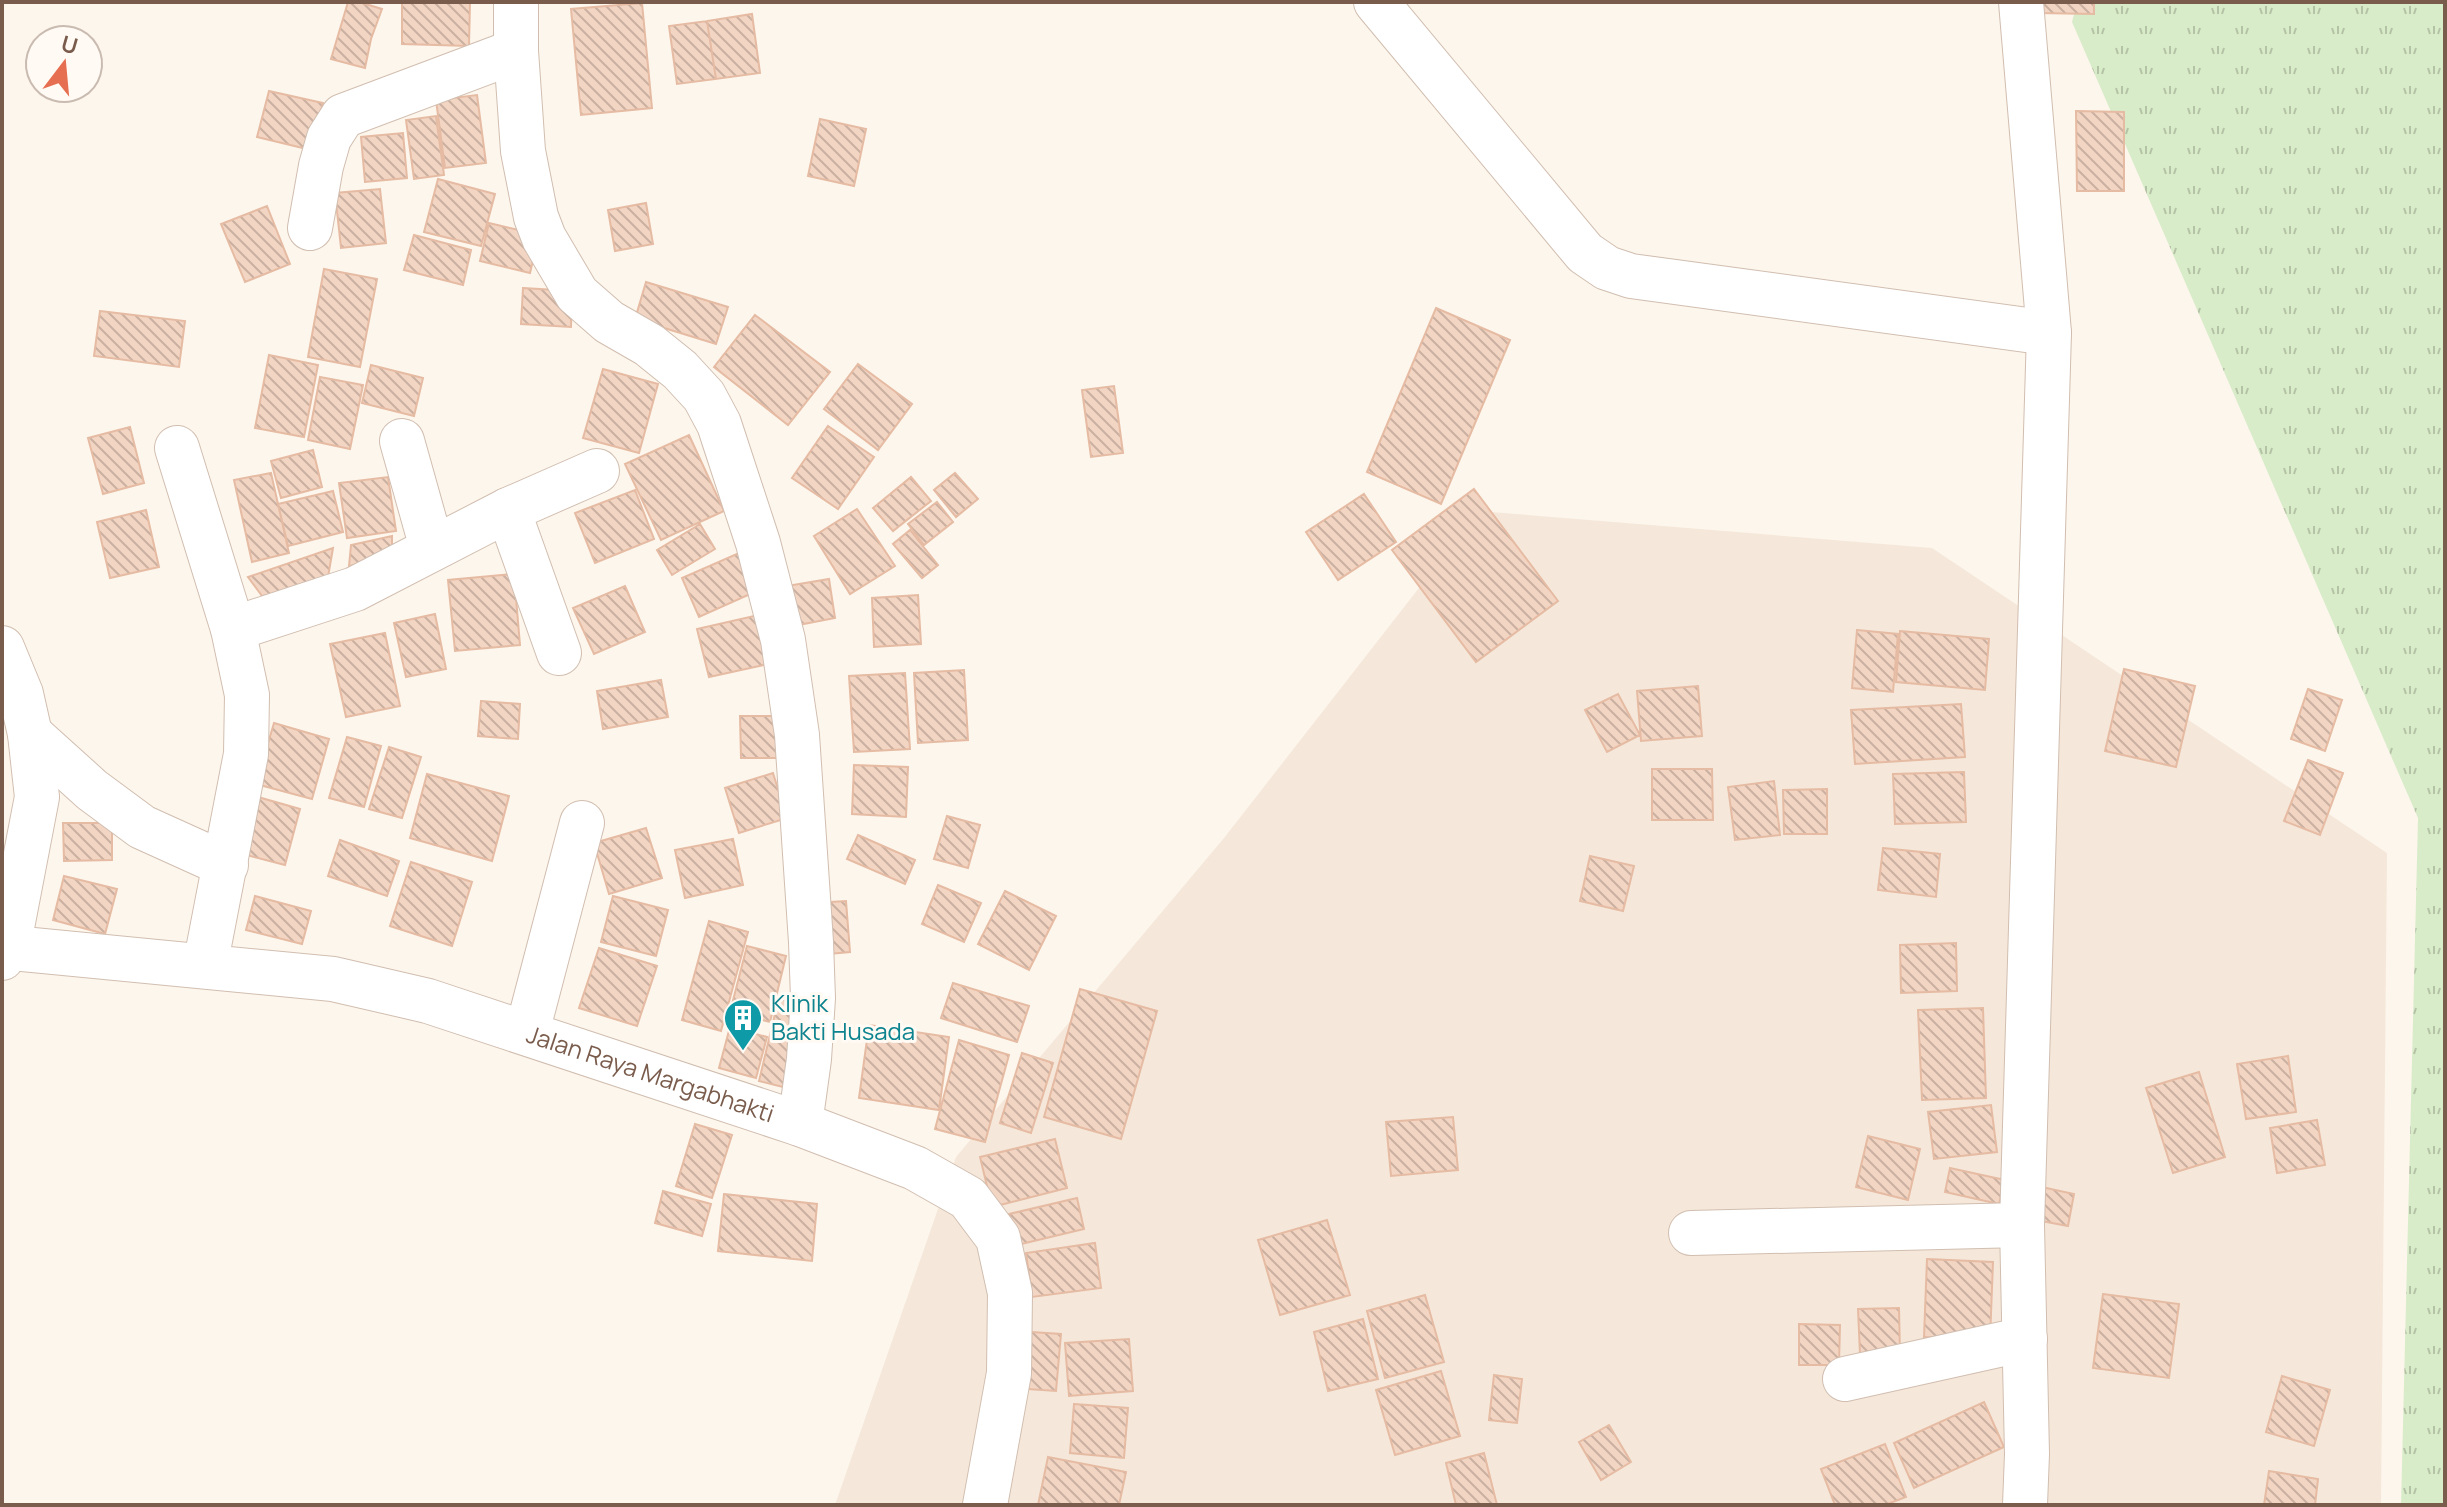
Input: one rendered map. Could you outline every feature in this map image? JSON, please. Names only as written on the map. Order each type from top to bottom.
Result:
[{"type":"street","points":[[516,2],[523,151],[536,217],[544,238],[577,294],[609,322],[660,353],[704,396],[719,424],[758,543],[783,640],[798,751],[813,998],[800,1124]]},
{"type":"street","points":[[1376,2],[1585,253],[1607,268],[1631,276],[2049,333]]},
{"type":"street","points":[[2021,2],[2049,333],[2022,1225],[2025,1505]]},
{"type":"street","points":[[310,228],[329,138],[343,116],[516,51]]},
{"type":"street","points":[[402,441],[432,548]]},
{"type":"street","points":[[177,448],[233,629],[247,695],[246,754],[205,966]]},
{"type":"street","points":[[233,629],[355,589],[508,510],[597,471]]},
{"type":"street","points":[[508,510],[559,653]]},
{"type":"street","points":[[2,648],[21,694],[30,734],[37,797],[4,951]]},
{"type":"street","points":[[30,734],[92,790],[142,827],[226,865]]},
{"type":"street","points":[[527,1032],[582,823]]},
{"type":"street","name":"Jalan Raya Margabhakti","points":[[4,951],[333,979],[428,1001],[800,1124],[915,1168],[968,1198],[998,1238],[1010,1293],[1009,1373],[985,1505]]},
{"type":"street","points":[[1691,1233],[2022,1225]]},
{"type":"street","points":[[1845,1379],[2025,1339]]},
{"type":"shaded area","points":[[1479,511],[1932,548],[2387,853],[2381,1505],[835,1505],[956,1157],[1224,838]]},
{"type":"green space","points":[[2077,2],[2445,2],[2445,1505],[2401,1505],[2418,818],[2072,22]]},
{"type":"building","points":[[348,2],[382,9],[365,68],[331,59]]},
{"type":"building","points":[[402,2],[470,2],[469,46],[402,44]]},
{"type":"building","points":[[2038,2],[2094,2],[2094,14],[2038,13]]},
{"type":"building","points":[[642,3],[652,108],[581,115],[571,9]]},
{"type":"building","points":[[752,14],[760,73],[716,79],[707,21]]},
{"type":"building","points":[[707,21],[716,79],[677,84],[669,26]]},
{"type":"building","points":[[269,91],[323,103],[311,150],[257,137]]},
{"type":"building","points":[[477,95],[486,163],[445,168],[436,100]]},
{"type":"building","points":[[2076,111],[2124,112],[2124,191],[2077,191]]},
{"type":"building","points":[[436,116],[444,175],[414,179],[406,120]]},
{"type":"building","points":[[820,119],[866,129],[854,186],[808,176]]},
{"type":"building","points":[[403,133],[407,178],[365,182],[361,137]]},
{"type":"building","points":[[438,179],[495,194],[481,246],[424,232]]},
{"type":"building","points":[[380,189],[386,243],[341,248],[335,193]]},
{"type":"building","points":[[646,203],[653,244],[615,251],[608,210]]},
{"type":"building","points":[[267,206],[290,264],[245,282],[221,224]]},
{"type":"building","points":[[489,223],[539,235],[530,273],[480,261]]},
{"type":"building","points":[[414,235],[471,250],[463,285],[404,270]]},
{"type":"building","points":[[324,269],[377,279],[360,367],[308,357]]},
{"type":"building","points":[[646,282],[728,307],[716,344],[635,319]]},
{"type":"building","points":[[523,288],[572,291],[571,327],[521,324]]},
{"type":"building","points":[[1436,308],[1510,340],[1441,504],[1367,472]]},
{"type":"building","points":[[100,311],[185,321],[179,367],[94,356]]},
{"type":"building","points":[[755,315],[830,372],[788,425],[714,367]]},
{"type":"building","points":[[269,355],[318,365],[304,437],[255,428]]},
{"type":"building","points":[[858,364],[912,404],[878,450],[824,409]]},
{"type":"building","points":[[371,365],[423,378],[414,416],[362,403]]},
{"type":"building","points":[[603,369],[658,384],[639,453],[583,438]]},
{"type":"building","points":[[320,377],[363,385],[350,449],[308,440]]},
{"type":"building","points":[[1114,386],[1123,453],[1091,457],[1082,390]]},
{"type":"building","points":[[828,426],[874,457],[838,509],[792,478]]},
{"type":"building","points":[[130,427],[144,483],[103,494],[88,438]]},
{"type":"building","points":[[689,435],[724,511],[661,540],[625,464]]},
{"type":"building","points":[[313,450],[322,487],[281,498],[271,461]]},
{"type":"building","points":[[271,473],[289,553],[252,562],[234,480]]},
{"type":"building","points":[[955,473],[978,499],[956,517],[934,490]]},
{"type":"building","points":[[388,477],[396,531],[347,538],[339,483]]},
{"type":"building","points":[[911,477],[931,501],[893,531],[873,508]]},
{"type":"building","points":[[1474,489],[1558,601],[1476,662],[1392,550]]},
{"type":"building","points":[[635,490],[654,539],[595,563],[575,513]]},
{"type":"building","points":[[333,491],[343,532],[288,546],[278,504]]},
{"type":"building","points":[[1364,494],[1396,542],[1338,580],[1306,532]]},
{"type":"building","points":[[937,502],[953,522],[924,545],[908,524]]},
{"type":"building","points":[[857,509],[895,566],[850,594],[814,536]]},
{"type":"building","points":[[146,510],[159,567],[110,578],[97,522]]},
{"type":"building","points":[[700,524],[715,549],[672,575],[657,550]]},
{"type":"building","points":[[910,530],[938,565],[922,578],[893,544]]},
{"type":"building","points":[[392,536],[392,560],[349,566],[351,545]]},
{"type":"building","points":[[333,548],[327,583],[262,596],[248,577]]},
{"type":"building","points":[[739,553],[757,591],[699,617],[682,578]]},
{"type":"building","points":[[514,574],[520,645],[455,651],[448,580]]},
{"type":"building","points":[[829,579],[835,618],[788,627],[781,587]]},
{"type":"building","points":[[625,586],[645,632],[594,654],[573,608]]},
{"type":"building","points":[[918,595],[921,644],[874,647],[872,598]]},
{"type":"building","points":[[767,613],[778,662],[709,677],[697,629]]},
{"type":"building","points":[[435,614],[446,669],[406,677],[394,623]]},
{"type":"building","points":[[1857,630],[1898,634],[1893,692],[1852,688]]},
{"type":"building","points":[[1900,631],[1989,639],[1985,690],[1896,682]]},
{"type":"building","points":[[385,633],[400,706],[346,717],[330,644]]},
{"type":"building","points":[[2124,669],[2195,686],[2176,767],[2105,751]]},
{"type":"building","points":[[964,670],[968,740],[918,743],[914,673]]},
{"type":"building","points":[[905,673],[910,749],[854,752],[849,676]]},
{"type":"building","points":[[661,680],[668,717],[603,729],[597,691]]},
{"type":"building","points":[[1698,686],[1702,736],[1641,741],[1637,691]]},
{"type":"building","points":[[2308,689],[2342,700],[2325,751],[2291,739]]},
{"type":"building","points":[[1618,694],[1640,735],[1607,752],[1585,710]]},
{"type":"building","points":[[481,701],[520,704],[518,739],[478,736]]},
{"type":"building","points":[[1961,704],[1965,757],[1855,764],[1851,710]]},
{"type":"building","points":[[740,716],[784,716],[784,758],[741,758]]},
{"type":"building","points":[[274,723],[329,739],[312,799],[256,784]]},
{"type":"building","points":[[347,737],[381,746],[364,807],[329,798]]},
{"type":"building","points":[[389,747],[421,757],[402,818],[369,809]]},
{"type":"building","points":[[2308,760],[2343,773],[2320,835],[2284,821]]},
{"type":"building","points":[[854,765],[908,767],[906,817],[852,814]]},
{"type":"building","points":[[1652,769],[1712,769],[1713,820],[1652,820]]},
{"type":"building","points":[[1964,772],[1966,822],[1895,824],[1893,774]]},
{"type":"building","points":[[773,773],[787,818],[739,833],[725,788]]},
{"type":"building","points":[[427,774],[509,796],[492,861],[410,838]]},
{"type":"building","points":[[1774,781],[1780,835],[1735,840],[1728,787]]},
{"type":"building","points":[[1827,789],[1827,834],[1784,834],[1783,790]]},
{"type":"building","points":[[251,795],[300,809],[285,865],[235,852]]},
{"type":"building","points":[[947,816],[980,825],[968,868],[934,859]]},
{"type":"building","points":[[63,823],[112,823],[112,860],[64,861]]},
{"type":"building","points":[[646,828],[662,878],[609,894],[594,843]]},
{"type":"building","points":[[858,835],[915,860],[905,884],[847,859]]},
{"type":"building","points":[[733,839],[743,885],[685,898],[675,850]]},
{"type":"building","points":[[340,840],[399,861],[387,896],[328,876]]},
{"type":"building","points":[[1883,848],[1940,854],[1936,897],[1878,890]]},
{"type":"building","points":[[1590,856],[1634,866],[1623,911],[1580,901]]},
{"type":"building","points":[[411,862],[472,882],[452,946],[390,926]]},
{"type":"building","points":[[64,876],[117,889],[105,934],[53,920]]},
{"type":"building","points":[[938,885],[981,903],[964,942],[922,924]]},
{"type":"building","points":[[1005,891],[1056,916],[1029,970],[978,944]]},
{"type":"building","points":[[255,896],[311,911],[302,944],[246,930]]},
{"type":"building","points":[[613,896],[668,910],[656,956],[601,942]]},
{"type":"building","points":[[846,901],[850,952],[818,955],[813,903]]},
{"type":"building","points":[[709,921],[748,932],[721,1031],[682,1020]]},
{"type":"building","points":[[1956,943],[1957,991],[1901,993],[1900,945]]},
{"type":"building","points":[[747,946],[786,956],[770,1022],[730,1012]]},
{"type":"building","points":[[599,948],[657,966],[637,1026],[579,1008]]},
{"type":"building","points":[[953,983],[1029,1006],[1017,1042],[941,1018]]},
{"type":"building","points":[[1080,989],[1157,1011],[1121,1139],[1044,1117]]},
{"type":"building","points":[[779,997],[811,1005],[791,1089],[759,1081]]},
{"type":"building","points":[[1983,1008],[1986,1098],[1922,1100],[1918,1010]]},
{"type":"building","points":[[869,1025],[949,1037],[939,1110],[859,1098]]},
{"type":"building","name":"Klinik Bakti Husada","points":[[730,1027],[767,1037],[756,1078],[719,1068]]},
{"type":"building","points":[[959,1040],[1009,1055],[985,1142],[935,1129]]},
{"type":"building","points":[[1022,1053],[1053,1063],[1031,1133],[1000,1123]]},
{"type":"building","points":[[2288,1056],[2296,1112],[2246,1119],[2237,1064]]},
{"type":"building","points":[[2199,1072],[2225,1157],[2173,1173],[2146,1088]]},
{"type":"building","points":[[1991,1105],[1997,1152],[1934,1159],[1928,1112]]},
{"type":"building","points":[[1453,1117],[1458,1170],[1391,1176],[1386,1122]]},
{"type":"building","points":[[2317,1120],[2325,1165],[2277,1173],[2270,1128]]},
{"type":"building","points":[[695,1124],[732,1135],[712,1198],[676,1186]]},
{"type":"building","points":[[1868,1136],[1920,1149],[1908,1200],[1856,1187]]},
{"type":"building","points":[[1055,1139],[1067,1188],[992,1207],[980,1157]]},
{"type":"building","points":[[1950,1168],[2005,1180],[1999,1204],[1945,1192]]},
{"type":"building","points":[[2037,1186],[2074,1194],[2068,1226],[2031,1219]]},
{"type":"building","points":[[663,1191],[711,1204],[702,1236],[655,1223]]},
{"type":"building","points":[[724,1194],[817,1204],[812,1261],[718,1251]]},
{"type":"building","points":[[1077,1198],[1084,1229],[1017,1245],[1009,1214]]},
{"type":"building","points":[[1327,1220],[1350,1295],[1280,1315],[1258,1240]]},
{"type":"building","points":[[1095,1243],[1101,1288],[1032,1297],[1026,1253]]},
{"type":"building","points":[[1927,1259],[1993,1262],[1990,1340],[1924,1337]]},
{"type":"building","points":[[2103,1294],[2179,1304],[2169,1378],[2093,1368]]},
{"type":"building","points":[[1425,1295],[1444,1362],[1385,1378],[1367,1311]]},
{"type":"building","points":[[1899,1308],[1900,1353],[1860,1354],[1858,1309]]},
{"type":"building","points":[[1363,1319],[1378,1379],[1328,1391],[1314,1332]]},
{"type":"building","points":[[1799,1324],[1840,1325],[1839,1365],[1799,1365]]},
{"type":"building","points":[[1016,1331],[1061,1334],[1056,1391],[1012,1388]]},
{"type":"building","points":[[1129,1339],[1133,1391],[1069,1396],[1065,1343]]},
{"type":"building","points":[[1441,1371],[1460,1436],[1395,1455],[1376,1390]]},
{"type":"building","points":[[1494,1375],[1522,1379],[1517,1423],[1489,1420]]},
{"type":"building","points":[[2282,1376],[2330,1390],[2314,1446],[2266,1432]]},
{"type":"building","points":[[1984,1402],[2004,1447],[1914,1488],[1894,1443]]},
{"type":"building","points":[[1074,1404],[1128,1408],[1124,1458],[1070,1453]]},
{"type":"building","points":[[1609,1425],[1631,1462],[1601,1480],[1579,1442]]},
{"type":"building","points":[[1885,1444],[1906,1497],[1885,1505],[1835,1505],[1821,1469]]},
{"type":"building","points":[[1484,1453],[1497,1505],[1456,1505],[1446,1463]]},
{"type":"building","points":[[1048,1457],[1126,1472],[1119,1505],[1038,1505]]},
{"type":"building","points":[[2269,1471],[2318,1479],[2315,1505],[2264,1505]]},
{"type":"place","name":"Klinik Bakti Husada","points":[[743,1052]]}]
